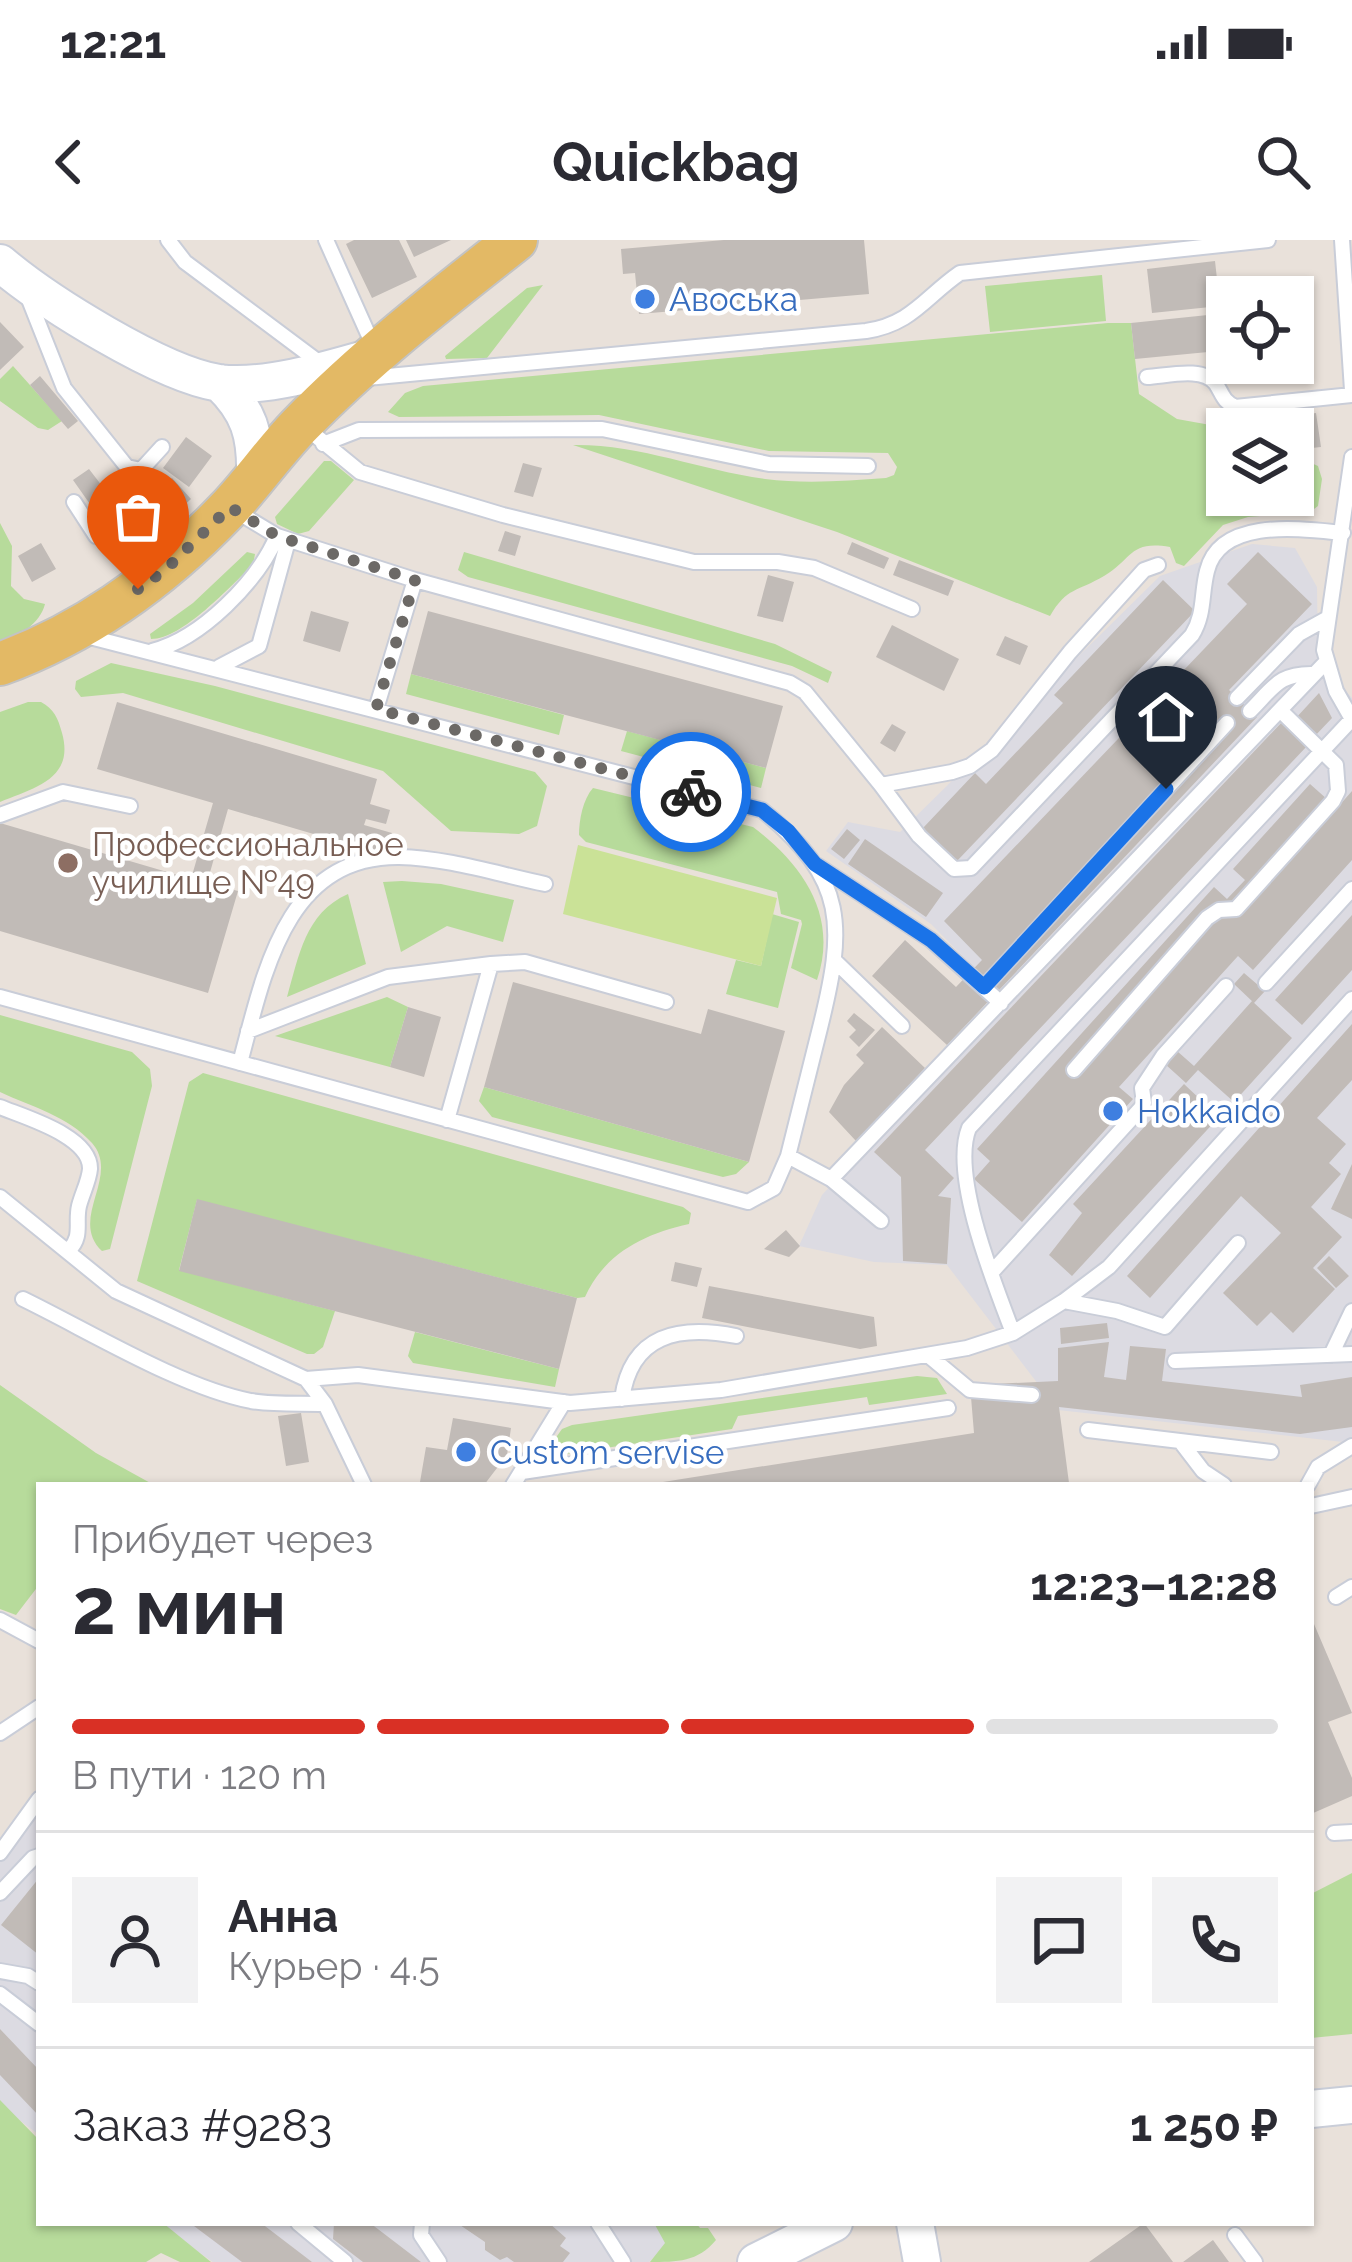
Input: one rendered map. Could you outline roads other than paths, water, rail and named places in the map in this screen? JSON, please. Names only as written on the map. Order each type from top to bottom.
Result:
[{"type":"main road","points":[[0,664],[71,632],[166,569],[242,491],[312,434],[352,368],[516,240]]},
{"type":"main road","points":[[11,272],[150,357],[220,383],[352,368]]},
{"type":"main road","points":[[220,383],[249,417],[256,444],[242,491]]},
{"type":"main road","points":[[1314,2109],[1352,2105]]},
{"type":"main road","points":[[756,2262],[828,2226]]},
{"type":"main road","points":[[916,2226],[922,2262]]},
{"type":"lane","points":[[168,240],[185,262],[352,368],[889,328],[911,316],[960,272],[1268,240]]},
{"type":"lane","points":[[326,240],[352,368]]},
{"type":"lane","points":[[1147,377],[1202,374],[1212,378],[1225,402],[1235,407],[1352,392],[1349,286],[1342,240]]},
{"type":"lane","points":[[11,272],[64,388],[112,449],[134,470],[141,470],[162,447]]},
{"type":"lane","points":[[312,434],[602,429],[769,464],[868,466]]},
{"type":"lane","points":[[312,434],[360,472],[503,515],[694,562],[778,562],[814,568],[912,608]]},
{"type":"lane","points":[[830,1179],[1319,669],[1352,457]]},
{"type":"lane","points":[[74,502],[89,529],[96,536],[105,536],[134,470]]},
{"type":"lane","points":[[242,491],[282,538],[415,580],[790,683],[805,692],[919,836],[954,869],[971,868],[1192,635],[1202,618],[1203,589],[1215,553],[1229,541],[1256,532],[1343,533]]},
{"type":"lane","points":[[150,651],[166,648],[206,623],[263,568],[282,538]]},
{"type":"lane","points":[[219,667],[259,646],[282,538]]},
{"type":"lane","points":[[881,785],[952,772],[992,750],[1144,570],[1158,565]]},
{"type":"lane","points":[[376,709],[415,580]]},
{"type":"lane","points":[[1237,698],[1299,634],[1326,620]]},
{"type":"lane","points":[[0,997],[748,1202],[774,1188],[788,1156],[836,962],[836,924],[815,864],[788,831],[762,810],[71,632]]},
{"type":"lane","points":[[1250,710],[1282,678],[1319,669]]},
{"type":"lane","points":[[1013,1333],[968,1185],[963,1144],[969,1128],[1352,719],[1319,669]]},
{"type":"lane","points":[[1074,1070],[1207,918],[1219,910],[1236,909],[1333,802],[1339,777],[1333,759],[1281,711]]},
{"type":"lane","points":[[984,987],[1227,723]]},
{"type":"lane","points":[[0,815],[63,792],[130,806]]},
{"type":"lane","points":[[240,1063],[288,920],[305,894],[327,876],[358,861],[401,857],[544,884]]},
{"type":"lane","points":[[815,864],[931,940],[1001,1003]]},
{"type":"lane","points":[[1267,983],[1352,889]]},
{"type":"lane","points":[[248,1031],[388,977],[491,964],[525,962],[666,1002]]},
{"type":"lane","points":[[836,962],[902,1026]]},
{"type":"lane","points":[[447,1120],[491,964]]},
{"type":"lane","points":[[991,1273],[1144,1105],[1142,1088],[1162,1057],[1226,986]]},
{"type":"lane","points":[[306,1379],[358,1375],[564,1402],[622,1399],[721,1390],[928,1355],[1013,1333],[1108,1267],[1352,999]]},
{"type":"lane","points":[[0,1110],[57,1129],[88,1158],[78,1236],[69,1250]]},
{"type":"lane","points":[[788,1156],[830,1179],[880,1221]]},
{"type":"lane","points":[[0,1197],[116,1291],[306,1379],[326,1404],[363,1482]]},
{"type":"lane","points":[[1064,1301],[1165,1327],[1238,1243]]},
{"type":"lane","points":[[23,1299],[223,1392],[252,1401],[326,1404]]},
{"type":"lane","points":[[1331,1355],[1352,1311]]},
{"type":"lane","points":[[622,1399],[631,1364],[654,1343],[692,1330],[736,1336]]},
{"type":"lane","points":[[1175,1361],[1352,1354]]},
{"type":"lane","points":[[928,1355],[970,1390],[1032,1395]]},
{"type":"lane","points":[[518,1478],[564,1402]]},
{"type":"lane","points":[[518,1478],[948,1408]]},
{"type":"lane","points":[[1088,1430],[1271,1452]]},
{"type":"lane","points":[[1180,1442],[1203,1471],[1220,1482]]},
{"type":"lane","points":[[1309,1482],[1318,1466],[1352,1446]]},
{"type":"lane","points":[[1314,1505],[1352,1497]]},
{"type":"lane","points":[[1336,1597],[1352,1587]]},
{"type":"lane","points":[[0,1620],[36,1639]]},
{"type":"lane","points":[[0,1733],[36,1708]]},
{"type":"lane","points":[[0,1853],[36,1803]]},
{"type":"lane","points":[[1334,1833],[1352,1832]]},
{"type":"lane","points":[[0,1893],[36,1857]]},
{"type":"lane","points":[[0,1971],[36,1981]]},
{"type":"lane","points":[[0,1994],[36,2022]]},
{"type":"lane","points":[[302,2226],[346,2262]]},
{"type":"lane","points":[[422,2226],[421,2235],[440,2262]]},
{"type":"lane","points":[[600,2226],[623,2262]]},
{"type":"lane","points":[[1235,2235],[1255,2262]]},
{"type":"place","name":"Авоська","points":[[645,299]]},
{"type":"place","name":"Профессиональное училище №49","points":[[68,863]]},
{"type":"place","name":"Hokkaido","points":[[1113,1111]]},
{"type":"place","name":"Custom servise","points":[[466,1452]]}]
